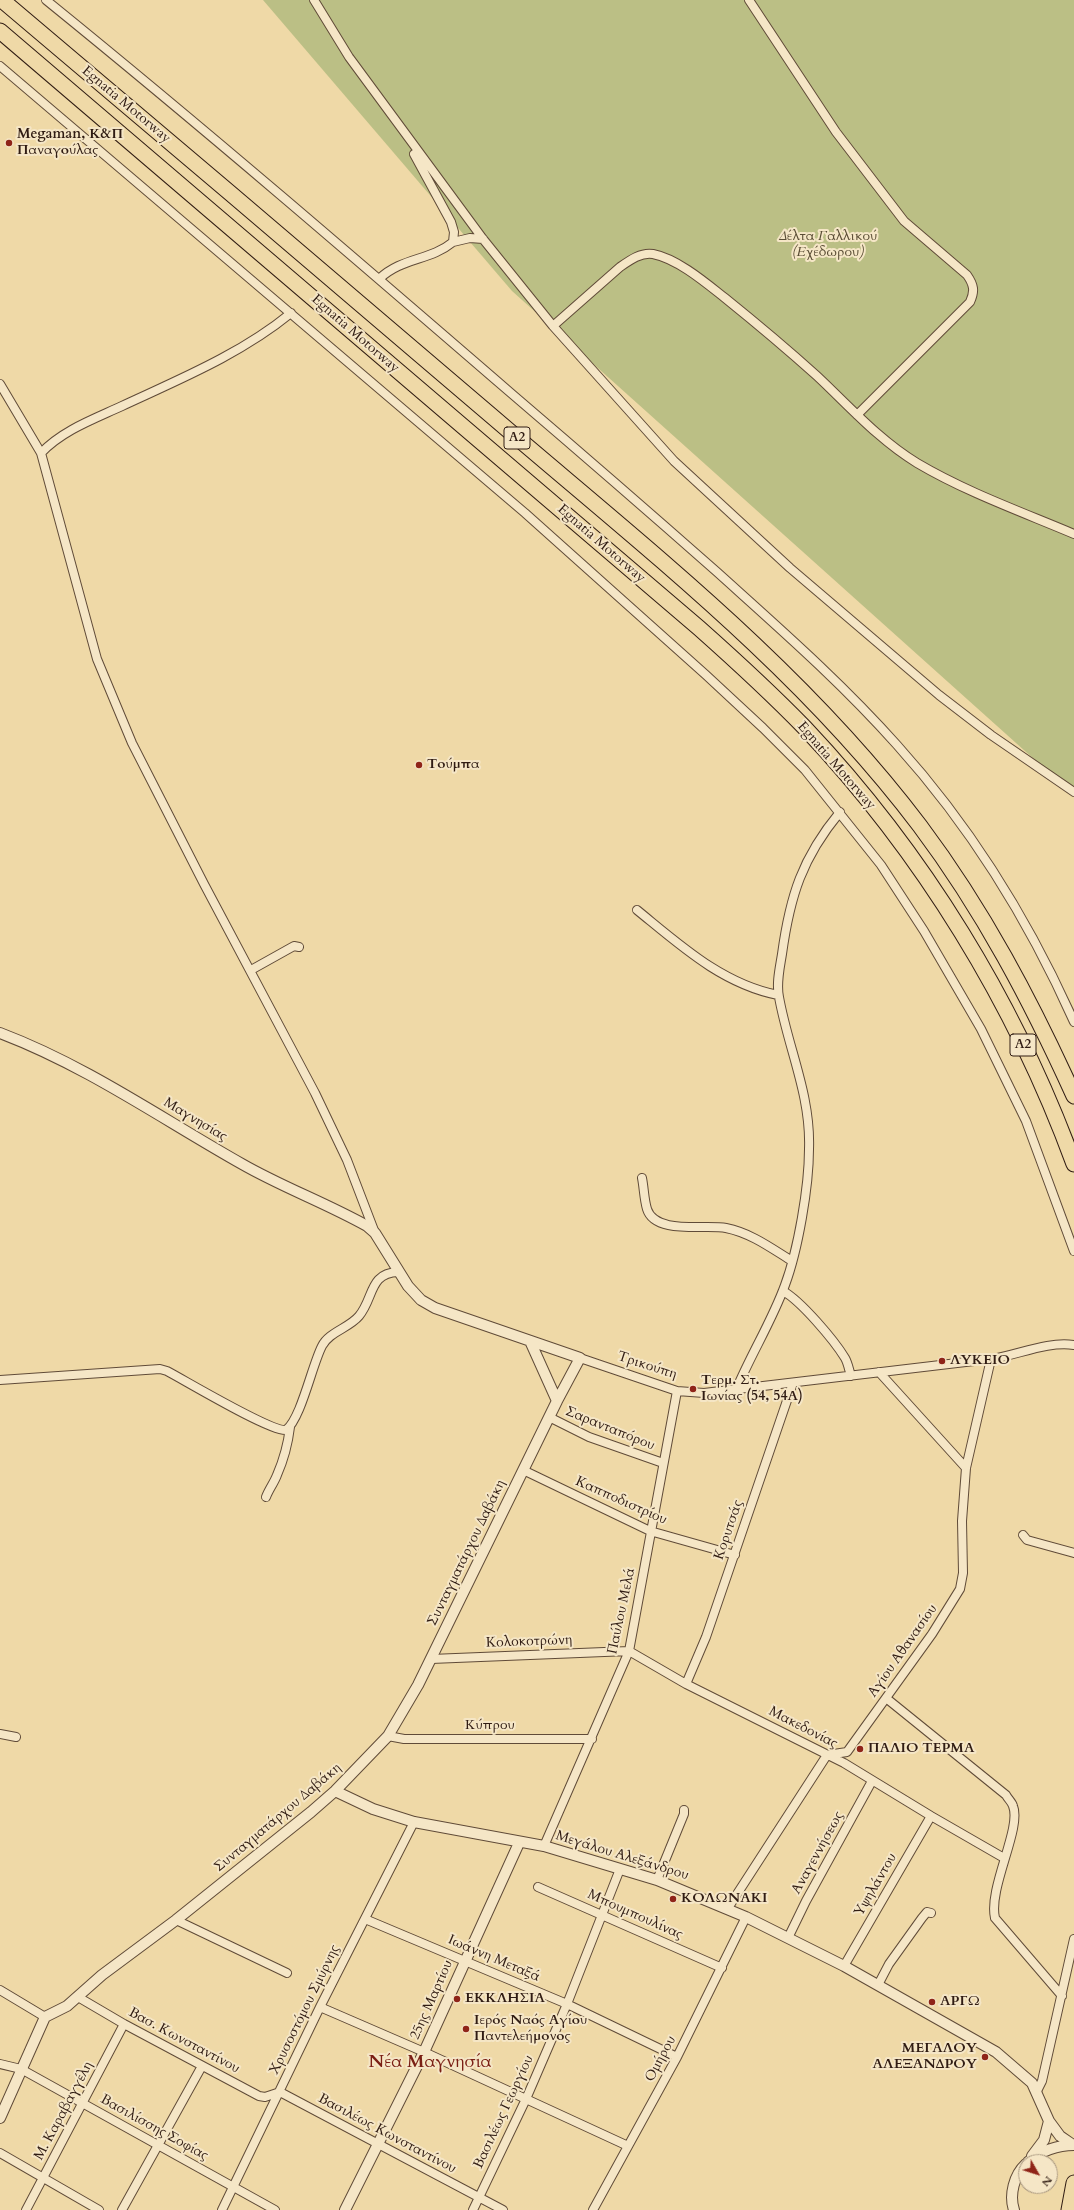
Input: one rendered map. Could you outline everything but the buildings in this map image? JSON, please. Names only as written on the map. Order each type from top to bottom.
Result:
[{"type":"highway","name":"Egnatia Motorway","points":[[2,0],[354,298],[716,610],[790,676],[887,784],[948,865],[1015,972],[1043,1027],[1074,1096]]},
{"type":"highway","name":"Egnatia Motorway","points":[[0,31],[699,628],[805,729],[895,834],[962,932],[993,985],[1020,1039],[1060,1125],[1074,1164]]},
{"type":"highway","points":[[1069,2210],[1074,2183]]},
{"type":"street","points":[[46,0],[163,94],[611,479],[810,655],[857,701],[909,759],[966,834],[1012,902],[1055,980],[1074,1022]]},
{"type":"street","points":[[314,0],[349,57],[483,239],[553,326],[674,461],[784,563],[939,695],[992,735],[1074,792]]},
{"type":"street","points":[[749,0],[836,132],[904,221],[967,275],[972,283],[974,293],[970,302],[857,416]]},
{"type":"street","points":[[0,66],[525,514],[706,675],[800,764],[881,865],[981,1029],[1026,1122],[1074,1251]]},
{"type":"street","points":[[398,125],[451,222],[454,232],[453,242]]},
{"type":"street","points":[[379,279],[398,265],[435,252],[453,242],[470,238],[483,239]]},
{"type":"street","points":[[553,326],[620,267],[642,254],[652,254],[664,257],[700,278],[741,311],[816,376],[857,416],[917,462],[971,490],[1074,534]]},
{"type":"street","points":[[41,453],[50,444],[63,435],[229,355],[275,326],[291,313]]},
{"type":"street","points":[[0,384],[41,453],[90,634],[109,688],[132,743],[315,1093],[347,1160],[375,1233]]},
{"type":"street","points":[[736,1390],[783,1291],[792,1261],[808,1174],[809,1126],[806,1100],[778,995],[787,917],[801,872],[811,850],[840,812]]},
{"type":"street","points":[[637,910],[691,954],[733,981],[761,991],[778,995]]},
{"type":"street","points":[[251,970],[294,946],[299,947]]},
{"type":"street","name":"Μαγνησίας","points":[[0,1033],[32,1046],[100,1079],[242,1165],[355,1219],[375,1233]]},
{"type":"street","points":[[642,1178],[647,1210],[659,1221],[677,1227],[713,1226],[740,1232],[756,1238],[792,1261]]},
{"type":"street","name":"Τρικούπη","points":[[375,1233],[398,1272],[413,1292],[435,1308],[677,1391],[704,1393],[736,1390],[1014,1356],[1043,1346],[1074,1344]]},
{"type":"street","points":[[266,1497],[271,1483],[276,1477],[284,1454],[290,1427],[325,1340],[350,1325],[360,1315],[373,1288],[382,1275],[388,1272],[398,1272]]},
{"type":"street","points":[[783,1291],[806,1311],[840,1352],[846,1360],[851,1376]]},
{"type":"street","points":[[530,1341],[556,1401]]},
{"type":"street","name":"Συνταγματάρχου Δαβάκη","points":[[45,2017],[78,1997],[102,1975],[176,1920],[335,1791],[388,1736],[418,1685],[548,1417],[580,1358]]},
{"type":"street","name":"Αγίου Αθανασίου","points":[[847,1752],[936,1628],[960,1589],[963,1573],[962,1521],[966,1468],[991,1359]]},
{"type":"street","points":[[0,1380],[160,1369],[167,1371],[268,1425],[282,1430],[290,1427]]},
{"type":"street","points":[[879,1372],[966,1468]]},
{"type":"street","name":"Κορυτσάς","points":[[686,1684],[706,1637],[793,1382]]},
{"type":"street","name":"Παύλου Μελά","points":[[544,1846],[592,1739],[629,1651],[677,1391]]},
{"type":"street","name":"Σαρανταπόρου","points":[[548,1417],[588,1437],[663,1463]]},
{"type":"street","name":"Καπποδιστρίου","points":[[523,1470],[650,1531],[735,1555]]},
{"type":"street","points":[[1023,1535],[1027,1540],[1074,1553]]},
{"type":"street","name":"Κολοκοτρώνη","points":[[431,1659],[629,1651]]},
{"type":"street","name":"Μακεδονίας","points":[[629,1651],[686,1684],[844,1763],[1004,1858]]},
{"type":"street","points":[[886,1698],[1006,1796],[1013,1806],[1014,1821],[1004,1858],[993,1910],[995,1918],[1062,1996]]},
{"type":"street","points":[[0,1734],[16,1737]]},
{"type":"street","name":"Κύπρου","points":[[388,1736],[404,1739],[592,1739]]},
{"type":"street","points":[[728,1908],[827,1755],[847,1752],[844,1763]]},
{"type":"street","name":"Αναγεννήσεως","points":[[788,1938],[809,1894],[872,1781]]},
{"type":"street","name":"Μεγάλου Αλεξάνδρου","points":[[335,1791],[373,1809],[414,1822],[519,1843],[544,1846],[657,1880],[728,1908],[844,1966],[996,2052],[1023,2074],[1037,2091],[1049,2121],[1060,2136],[1073,2145]]},
{"type":"street","points":[[657,1880],[684,1814],[684,1810]]},
{"type":"street","name":"Υψηλάντου","points":[[844,1966],[931,1816]]},
{"type":"street","name":"Χρυσοστόμου Σμύρνης","points":[[222,2210],[234,2188],[320,2007],[414,1822]]},
{"type":"street","name":"25ης Μαρτίου","points":[[345,2210],[380,2145],[519,1843]]},
{"type":"street","name":"Βασιλέως Γεωργίου","points":[[473,2210],[526,2099],[567,2004],[620,1869]]},
{"type":"street","name":"Μπουμπουλίνας","points":[[538,1887],[722,1968]]},
{"type":"street","points":[[878,1985],[889,1964],[922,1918],[927,1912],[931,1913]]},
{"type":"street","name":"Ομήρου","points":[[593,2210],[677,2057],[746,1917]]},
{"type":"street","name":"Ιωάννη Μεταξά","points":[[365,1919],[567,2004],[677,2057]]},
{"type":"street","points":[[176,1920],[287,1973]]},
{"type":"street","points":[[1037,2091],[1042,2081],[1074,1939]]},
{"type":"street","points":[[0,1990],[45,2017],[0,2118]]},
{"type":"street","name":"Βασ. Κωνσταντίνου","points":[[78,1997],[124,2024],[259,2096],[265,2097],[280,2092]]},
{"type":"street","points":[[320,2007],[424,2052],[628,2146]]},
{"type":"street","name":"Μ. Καραβαγγέλη","points":[[26,2210],[124,2024]]},
{"type":"street","name":"Βασιλίσσης Σοφίας","points":[[0,2064],[21,2069],[275,2210]]},
{"type":"street","points":[[122,2210],[202,2066]]},
{"type":"street","name":"Βασιλέως Κωνσταντίνου","points":[[280,2092],[503,2210]]},
{"type":"street","points":[[1034,2154],[1044,2140],[1049,2121]]},
{"type":"street","points":[[1040,2154],[1053,2148],[1073,2145]]},
{"type":"street","points":[[0,2153],[99,2210]]},
{"type":"street","points":[[1014,2210],[1012,2191],[1018,2175]]},
{"type":"green space","name":"Δέλτα Γαλλικού (Εχέδωρου)","points":[[263,0],[1074,0],[1074,795],[512,291]]},
{"type":"place","name":"Megaman, Κ&Π Παναγούλας","points":[[9,143]]},
{"type":"place","name":"Τούμπα","points":[[419,765]]},
{"type":"place","name":"ΛΥΚΕΙΟ","points":[[942,1361]]},
{"type":"place","name":"Τερμ. Στ. Ιωνίας (54, 54Α)","points":[[693,1389]]},
{"type":"place","name":"ΠΑΛΙΟ ΤΕΡΜΑ","points":[[860,1749]]},
{"type":"place","name":"ΚΟΛΩΝΑΚΙ","points":[[673,1899]]},
{"type":"place","name":"ΕΚΚΛΗΣΙΑ","points":[[457,1999]]},
{"type":"place","name":"ΑΡΓΩ","points":[[932,2002]]},
{"type":"place","name":"Ιερός Ναός Αγίου Παντελεήμονος","points":[[466,2029]]},
{"type":"place","name":"ΜΕΓΑΛΟΥ ΑΛΕΞΑΝΔΡΟΥ","points":[[985,2057]]},
{"type":"district","name":"Νέα Μαγνησία","points":[[430,2063]]}]
